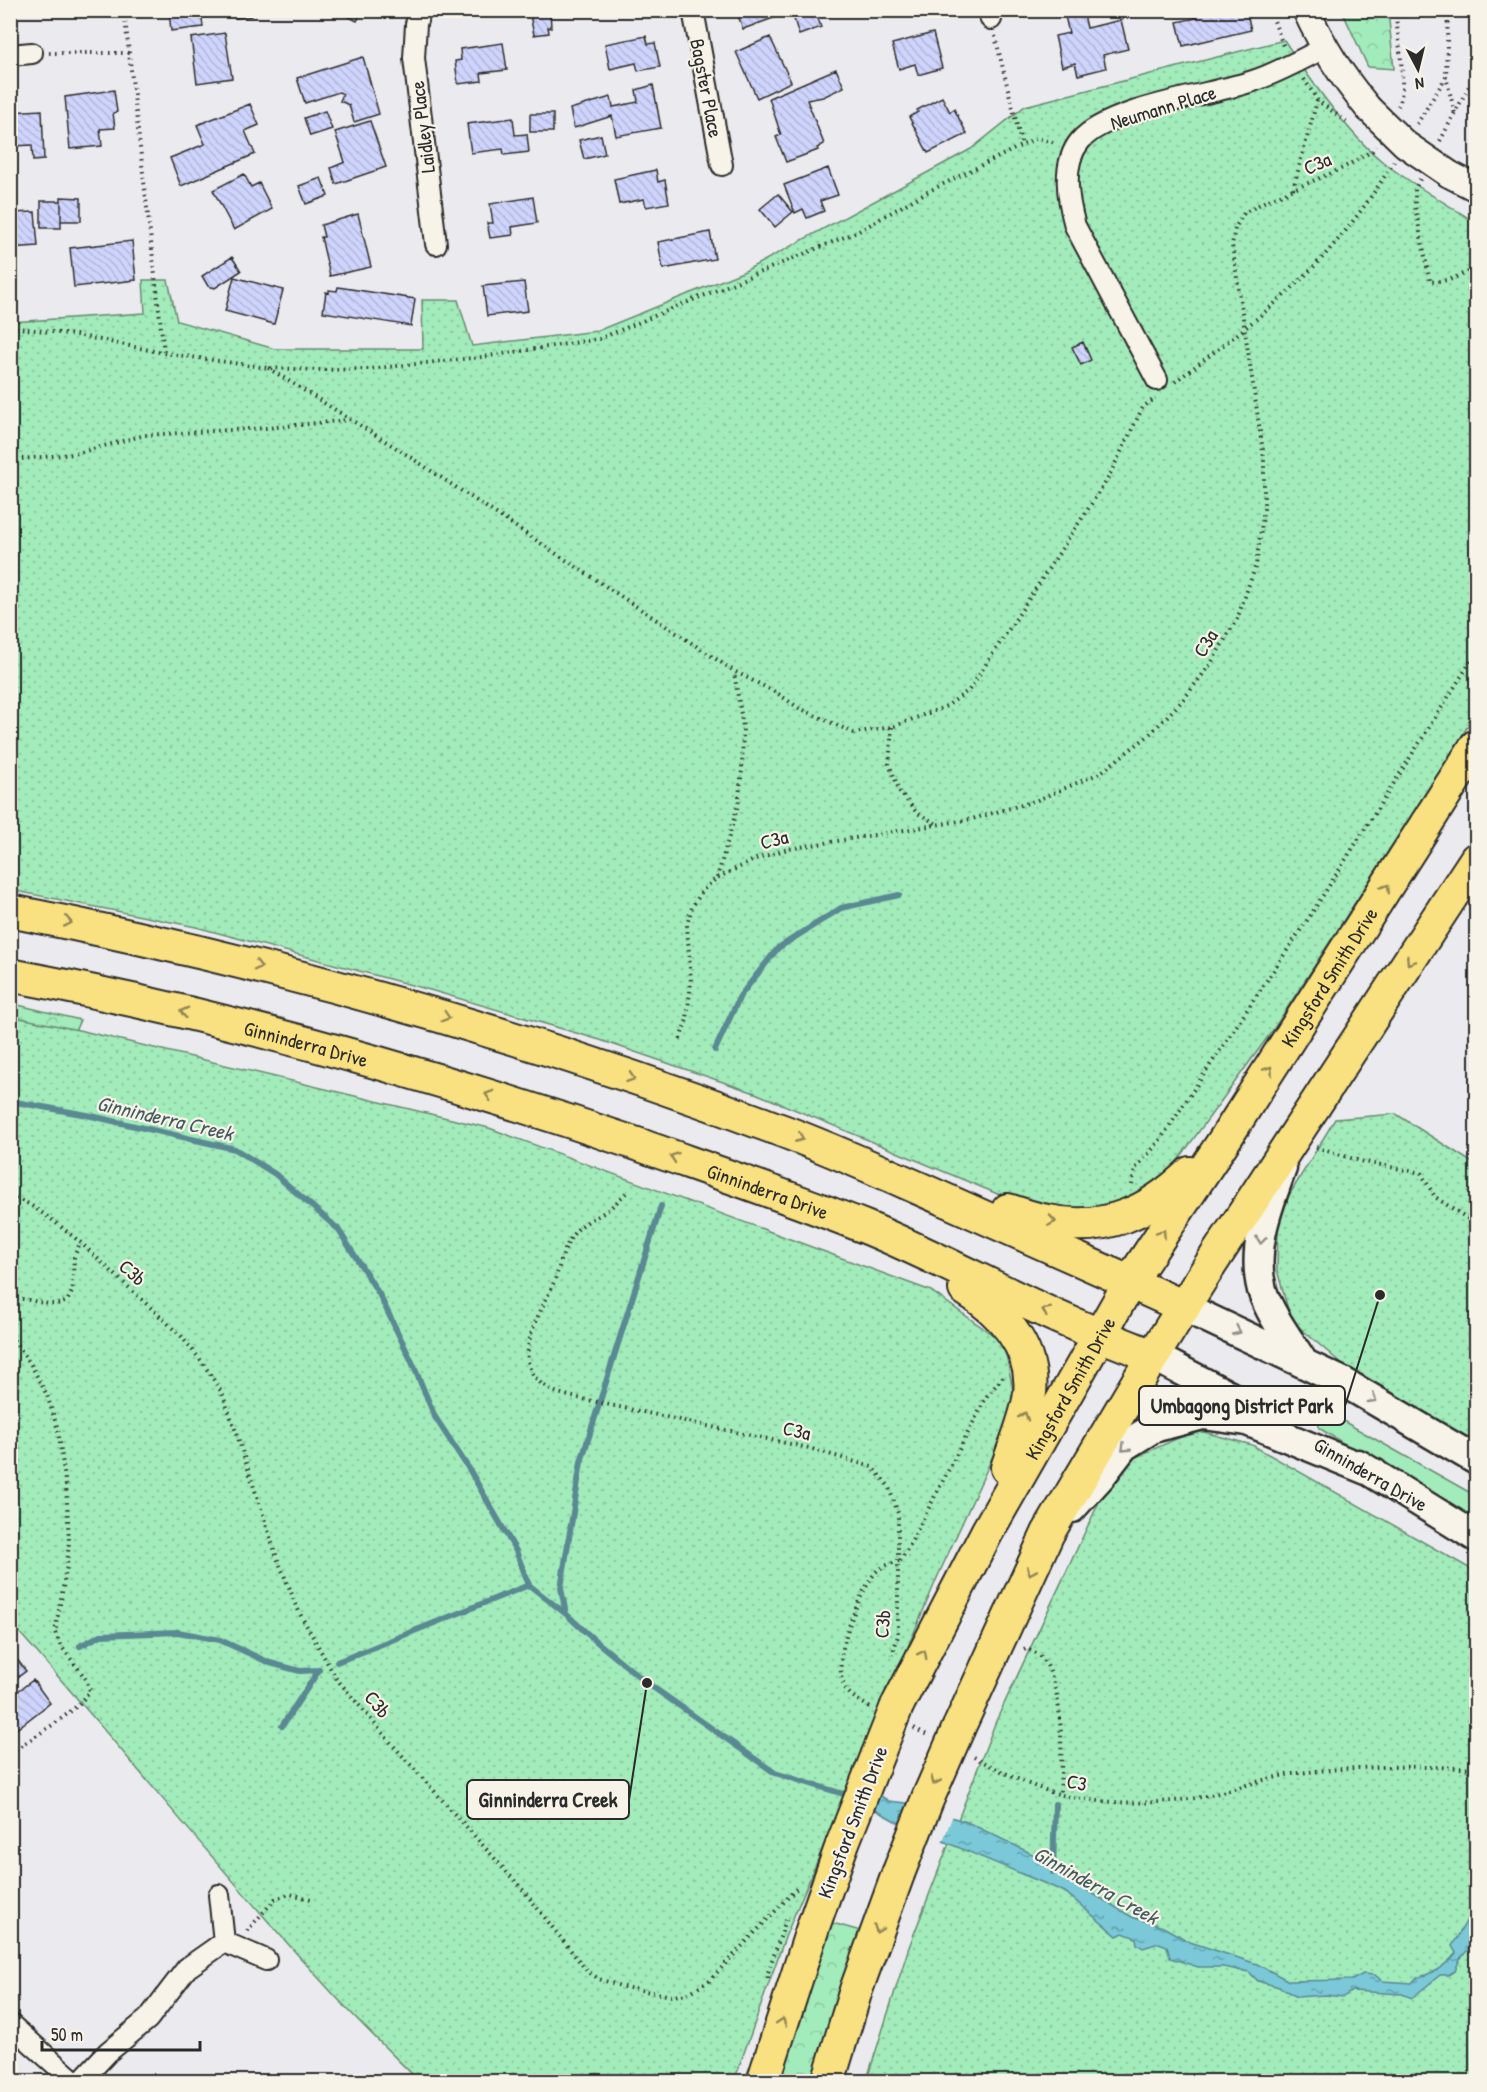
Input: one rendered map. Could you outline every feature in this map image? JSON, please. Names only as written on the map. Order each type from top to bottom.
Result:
[{"type":"main road","name":"Kingsford Smith Drive","points":[[763,2082],[842,1845],[894,1714],[987,1532],[1085,1357],[1130,1282],[1225,1139],[1476,746]]},
{"type":"main road","points":[[828,2082],[856,1990],[928,1798],[1048,1533],[1184,1307],[1476,859]]},
{"type":"main road","points":[[10,911],[111,931],[260,966],[380,998],[522,1040],[774,1127],[914,1186],[1303,1362],[1345,1383],[1476,1460]]},
{"type":"main road","name":"Ginninderra Drive","points":[[10,975],[93,990],[379,1062],[526,1106],[748,1183],[867,1228],[1070,1323],[1153,1356],[1374,1473],[1476,1537]]},
{"type":"main road","points":[[914,1186],[1048,1221],[1074,1224],[1102,1223],[1128,1216],[1154,1204],[1225,1139]]},
{"type":"main road","points":[[1292,1142],[1262,1226],[1258,1264],[1262,1291],[1303,1362]]},
{"type":"main road","points":[[867,1228],[983,1300],[1000,1314],[1014,1332],[1021,1346],[1030,1381],[1028,1402],[987,1532]]},
{"type":"main road","points":[[1048,1533],[1101,1476],[1124,1446],[1153,1428],[1203,1415],[1247,1421],[1374,1473]]},
{"type":"street","name":"Laidley Place","points":[[420,10],[416,24],[414,58],[436,244]]},
{"type":"street","name":"Bagster Place","points":[[693,10],[722,165]]},
{"type":"street","points":[[1306,10],[1324,48],[1344,79],[1359,116],[1449,174],[1476,188]]},
{"type":"street","name":"Neumann Place","points":[[1163,386],[1075,226],[1068,202],[1068,176],[1079,142],[1094,130],[1117,118],[1254,81],[1324,48]]},
{"type":"street","points":[[10,55],[32,53]]},
{"type":"street","points":[[219,1895],[224,1942]]},
{"type":"street","points":[[224,1942],[266,1960]]},
{"type":"street","points":[[10,2024],[78,2082],[108,2052],[148,2019],[188,1968],[224,1942]]},
{"type":"path","points":[[124,10],[164,353]]},
{"type":"path","points":[[1270,10],[1282,45]]},
{"type":"path","points":[[1395,10],[1402,84],[1401,100],[1395,111]]},
{"type":"path","points":[[1448,10],[1446,77],[1455,114]]},
{"type":"path","points":[[990,15],[1022,146]]},
{"type":"path","points":[[32,53],[129,53]]},
{"type":"path","points":[[1416,126],[1446,77]]},
{"type":"path","points":[[1293,190],[1317,100],[1359,116]]},
{"type":"path","points":[[10,327],[76,335],[164,353],[268,369],[369,369],[482,357],[598,339],[859,231],[925,193],[1037,138],[1077,148]]},
{"type":"path","name":"C3a","points":[[680,1039],[687,1019],[691,982],[687,925],[692,907],[703,890],[717,878],[758,858],[788,849],[972,819],[1035,801],[1100,773],[1148,736],[1182,701],[1210,665],[1237,619],[1256,565],[1264,509],[1263,458],[1232,245],[1235,228],[1244,213],[1343,168],[1372,150],[1378,141]]},
{"type":"path","points":[[268,369],[672,628],[734,671],[777,693],[799,708],[854,733],[892,727],[947,706],[969,690],[1107,480],[1143,407],[1163,386],[1244,329],[1296,284],[1328,252],[1379,186],[1398,156]]},
{"type":"path","points":[[10,460],[74,454],[145,435],[266,428],[350,420]]},
{"type":"path","points":[[1132,1195],[1132,1175],[1135,1169],[1158,1143],[1304,925],[1476,653]]},
{"type":"path","points":[[717,878],[738,804],[742,770],[743,727],[734,671]]},
{"type":"path","points":[[892,727],[889,764],[900,792],[917,813],[940,825]]},
{"type":"path","points":[[1292,1142],[1360,1161],[1421,1173],[1434,1197],[1476,1224]]},
{"type":"path","name":"C3a","points":[[626,1193],[608,1210],[577,1229],[564,1251],[555,1281],[529,1342],[527,1359],[537,1380],[553,1391],[578,1398],[809,1448],[872,1467],[888,1485],[898,1513],[899,1561]]},
{"type":"path","name":"C3b","points":[[10,1196],[51,1219],[80,1242],[181,1336],[203,1363],[222,1393],[277,1558],[300,1614],[336,1678],[523,1890],[587,1971],[599,1979],[624,1987],[672,1996],[687,1994],[709,1981],[802,1883]]},
{"type":"path","points":[[10,1299],[36,1300],[53,1306],[67,1301],[72,1292],[74,1257],[80,1242]]},
{"type":"path","points":[[10,1335],[30,1363],[47,1395],[58,1430],[66,1486],[69,1541],[55,1632],[61,1646],[86,1678],[90,1691],[60,1719],[10,1753]]},
{"type":"path","points":[[899,1561],[908,1548],[987,1396],[1005,1376]]},
{"type":"path","name":"C3b","points":[[892,1656],[898,1636],[899,1561]]},
{"type":"path","name":"C3","points":[[899,1561],[879,1569],[866,1587],[840,1660],[841,1675],[846,1689],[855,1699],[955,1741],[1035,1785],[1060,1794],[1091,1800],[1163,1802],[1206,1796],[1285,1775],[1441,1767],[1476,1769]]},
{"type":"path","points":[[1017,1654],[1026,1649],[1036,1653],[1042,1658],[1052,1675],[1058,1707],[1062,1755],[1060,1794]]},
{"type":"path","points":[[224,1942],[246,1933],[275,1899],[290,1894],[311,1899]]},
{"type":"green space","points":[[1329,11],[1388,11],[1394,69],[1368,67],[1343,13]]},
{"type":"green space","points":[[1284,40],[1330,105],[1370,150],[1405,178],[1476,223],[1476,711],[1275,1027],[1165,1178],[1114,1214],[1036,1210],[755,1093],[600,1040],[430,990],[196,927],[11,890],[11,322],[145,313],[143,280],[168,280],[177,321],[275,349],[423,349],[422,300],[458,300],[472,346],[597,331],[745,271],[971,149],[1025,106]]},
{"type":"green space","points":[[10,1003],[80,1020],[64,1056],[11,1047]]},
{"type":"green space","points":[[10,1016],[83,1031],[489,1128],[931,1291],[1004,1343],[1016,1406],[937,1578],[786,1935],[734,2081],[419,2081],[346,2008],[253,1905],[11,1623]]},
{"type":"green space","points":[[1396,1114],[1476,1165],[1476,1449],[1358,1378],[1291,1320],[1277,1270],[1278,1228],[1288,1197],[1335,1119]]},
{"type":"green space","points":[[1318,1407],[1476,1496],[1476,1527],[1319,1428]]},
{"type":"green space","points":[[1196,1430],[1252,1445],[1476,1572],[1476,2081],[866,2082],[909,1947],[996,1721],[1116,1466]]},
{"type":"green space","points":[[829,1922],[864,1932],[815,2081],[778,2082]]},
{"type":"water","points":[[879,1795],[889,1801],[906,1803],[967,1822],[1059,1867],[1060,1874],[1132,1917],[1163,1927],[1190,1942],[1257,1964],[1289,1981],[1352,1980],[1363,1974],[1375,1975],[1382,1981],[1412,1983],[1417,1978],[1447,1963],[1456,1953],[1452,1946],[1467,1920],[1476,1914],[1472,1945],[1460,1959],[1455,1971],[1448,1975],[1440,1975],[1412,1998],[1402,1994],[1352,1991],[1343,1997],[1325,1995],[1297,1997],[1279,1987],[1258,1981],[1249,1972],[1223,1967],[1198,1967],[1170,1958],[1167,1946],[1159,1943],[1143,1948],[1137,1944],[1136,1938],[1123,1933],[1117,1936],[1065,1892],[895,1821],[873,1809]]},
{"type":"pier","points":[[911,1801],[953,1815],[942,1843],[901,1826]]},
{"type":"building","points":[[169,10],[201,10],[203,27],[171,31]]},
{"type":"building","points":[[235,10],[250,10],[251,16],[236,18]]},
{"type":"building","points":[[336,10],[363,10],[357,21]]},
{"type":"building","points":[[529,10],[550,10],[549,33],[534,35]]},
{"type":"building","points":[[736,10],[789,10],[790,12],[743,29]]},
{"type":"building","points":[[808,10],[815,10],[821,27],[799,35],[793,16]]},
{"type":"building","points":[[1083,10],[1087,28],[1121,20],[1128,49],[1103,55],[1106,68],[1078,75],[1075,63],[1062,67],[1055,36],[1069,33],[1064,12]]},
{"type":"building","points":[[1194,10],[1246,10],[1251,30],[1183,46],[1177,22],[1196,18]]},
{"type":"building","points":[[225,33],[232,78],[197,83],[191,38]]},
{"type":"building","points":[[933,33],[942,68],[918,75],[915,64],[899,69],[892,44]]},
{"type":"building","points":[[646,36],[648,44],[655,43],[660,67],[638,71],[636,63],[610,69],[605,44]]},
{"type":"building","points":[[770,37],[791,82],[757,98],[736,52]]},
{"type":"building","points":[[503,43],[507,70],[481,73],[482,81],[458,84],[455,61],[461,60],[460,49]]},
{"type":"building","points":[[363,57],[379,114],[354,122],[349,105],[340,101],[343,94],[339,92],[305,103],[297,78]]},
{"type":"building","points":[[836,69],[844,87],[823,97],[807,100],[824,144],[817,148],[818,150],[786,162],[776,137],[781,135],[769,98]]},
{"type":"building","points":[[653,85],[661,128],[616,136],[612,116],[574,128],[570,109],[611,97],[613,107],[638,102],[636,90]]},
{"type":"building","points":[[114,90],[117,112],[113,113],[115,128],[100,129],[102,146],[70,149],[65,97]]},
{"type":"building","points":[[942,97],[950,112],[954,109],[967,134],[928,153],[909,117],[918,112],[917,110]]},
{"type":"building","points":[[250,104],[259,125],[245,131],[255,154],[181,186],[170,158],[205,144],[197,125]]},
{"type":"building","points":[[42,110],[44,160],[33,161],[32,145],[13,146],[14,170],[10,170],[10,112]]},
{"type":"building","points":[[325,111],[332,129],[310,136],[304,118]]},
{"type":"building","points":[[530,114],[553,114],[553,132],[530,132]]},
{"type":"building","points":[[513,118],[515,135],[527,134],[529,152],[504,155],[503,149],[471,153],[467,124]]},
{"type":"building","points":[[370,121],[386,167],[336,184],[331,168],[345,162],[335,132]]},
{"type":"building","points":[[601,135],[605,154],[584,159],[579,140]]},
{"type":"building","points":[[828,168],[838,195],[820,201],[824,211],[807,218],[803,209],[795,213],[784,185]]},
{"type":"building","points":[[656,170],[658,182],[665,180],[669,203],[646,207],[644,199],[619,204],[614,179]]},
{"type":"building","points":[[244,174],[251,187],[259,183],[272,209],[234,230],[213,190]]},
{"type":"building","points":[[321,178],[328,196],[306,204],[299,186]]},
{"type":"building","points":[[778,194],[793,212],[775,227],[760,209]]},
{"type":"building","points":[[61,197],[81,198],[81,221],[61,221]]},
{"type":"building","points":[[533,197],[537,223],[512,227],[513,235],[490,238],[487,223],[493,223],[490,204]]},
{"type":"building","points":[[41,201],[61,201],[61,228],[41,228]]},
{"type":"building","points":[[35,212],[38,246],[10,248],[10,213]]},
{"type":"building","points":[[358,214],[371,267],[330,276],[321,237],[324,237],[321,225]]},
{"type":"building","points":[[710,232],[715,259],[663,269],[658,242]]},
{"type":"building","points":[[132,241],[136,280],[74,287],[70,248]]},
{"type":"building","points":[[232,257],[241,271],[215,288],[208,286],[202,276]]},
{"type":"building","points":[[234,277],[283,290],[274,324],[225,311]]},
{"type":"building","points":[[524,282],[528,311],[487,316],[483,286]]},
{"type":"building","points":[[338,287],[415,299],[411,326],[323,312],[326,292],[337,291]]},
{"type":"building","points":[[1083,342],[1091,360],[1081,365],[1072,347]]},
{"type":"building","points":[[10,1650],[26,1671],[10,1683]]},
{"type":"building","points":[[33,1680],[50,1703],[14,1731],[10,1726],[10,1697]]},
{"type":"waterway","points":[[715,1050],[740,996],[778,948],[841,908],[899,895]]},
{"type":"waterway","name":"Ginninderra Creek","points":[[10,1101],[87,1115],[235,1149],[275,1174],[338,1229],[379,1294],[412,1362],[435,1417],[469,1469],[516,1551],[529,1585],[647,1683],[775,1773],[850,1796]]},
{"type":"waterway","points":[[566,1614],[561,1588],[581,1462],[661,1206]]},
{"type":"waterway","points":[[337,1662],[529,1585]]},
{"type":"waterway","points":[[80,1646],[101,1635],[178,1632],[220,1640],[270,1663],[300,1671],[319,1670]]},
{"type":"waterway","points":[[282,1726],[319,1670]]},
{"type":"waterway","points":[[1053,1872],[1055,1804]]},
{"type":"place","name":"Umbagong District Park","points":[[1380,1295]]},
{"type":"place","name":"Ginninderra Creek","points":[[647,1683]]}]
